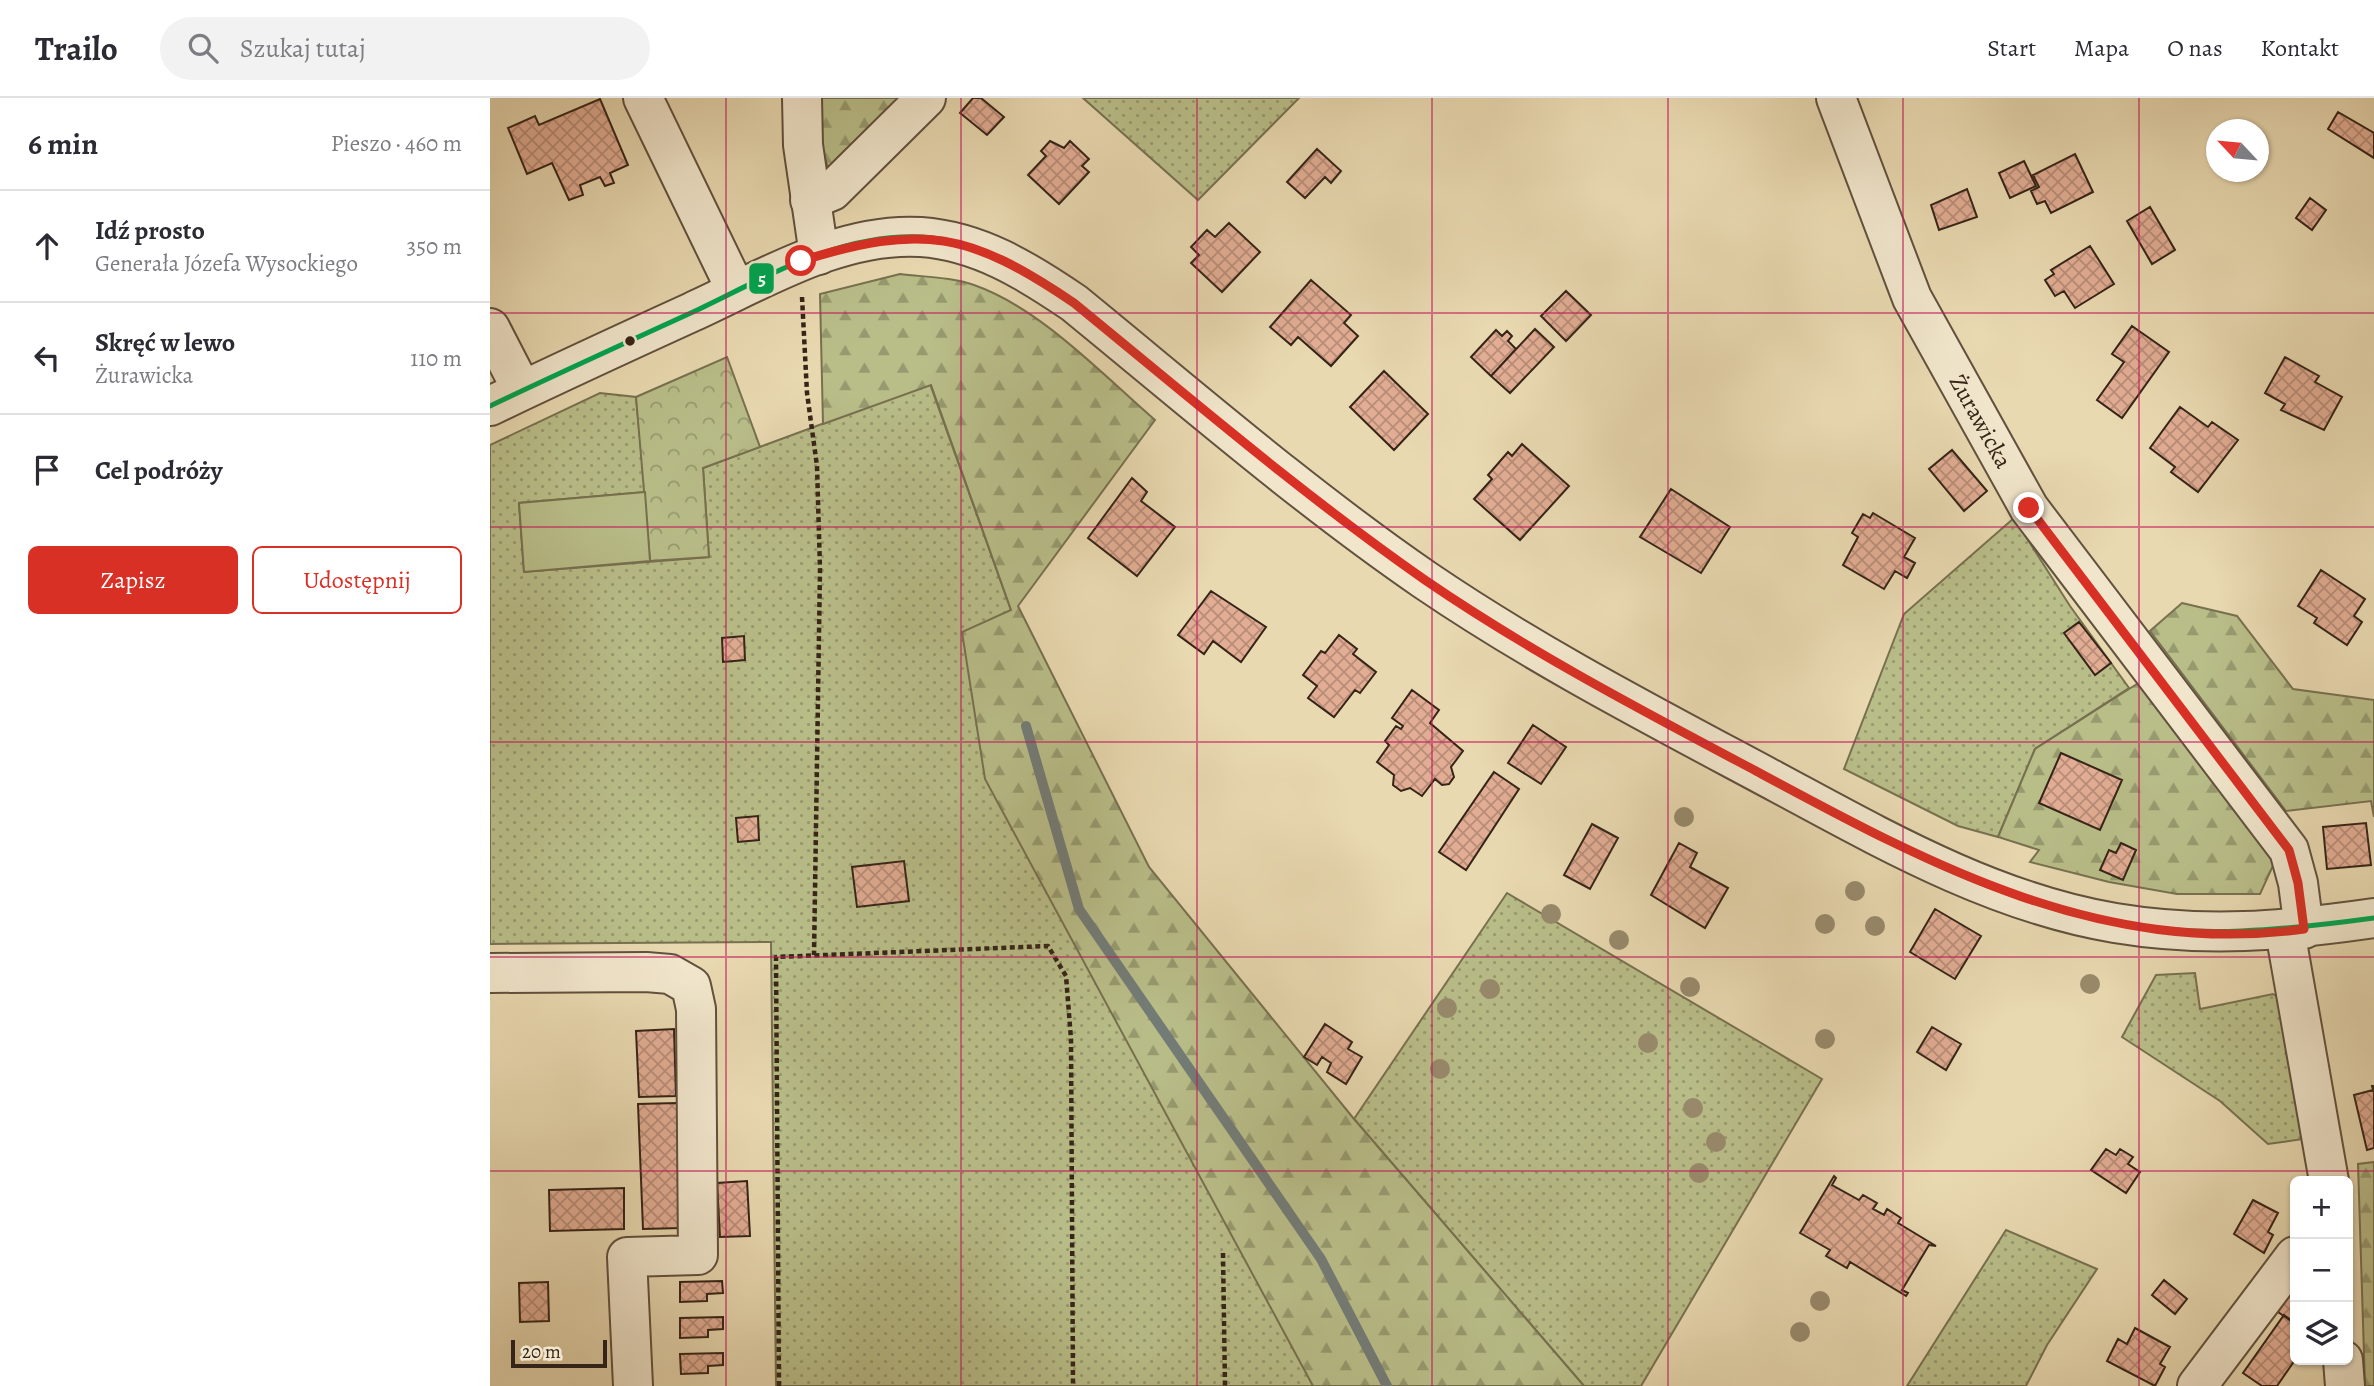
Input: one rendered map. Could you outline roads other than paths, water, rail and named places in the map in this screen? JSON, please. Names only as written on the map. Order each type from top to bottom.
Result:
[{"type":"street","points":[[643,98],[736,290]]},
{"type":"street","points":[[802,98],[810,200],[810,258]]},
{"type":"street","points":[[810,200],[832,191],[926,98]]},
{"type":"street","name":"Żurawicka","points":[[1836,98],[1912,298],[2022,496],[2289,850],[2298,883],[2294,930],[2328,1176]]},
{"type":"street","points":[[490,328],[506,398],[810,258],[868,241],[920,237],[973,246],[1028,272],[1074,303],[1340,517],[1478,615],[1617,697],[1914,855],[2041,906],[2112,923],[2228,934],[2294,930],[2374,918]]},
{"type":"street","points":[[490,973],[646,972],[670,974],[691,986],[696,1009],[698,1255],[627,1257],[633,1386]]},
{"type":"street","points":[[2197,1386],[2290,1263]]},
{"type":"street","points":[[2343,1365],[2345,1386]]},
{"type":"waterway","points":[[1026,726],[1079,909],[1321,1259],[1387,1386]]}]
